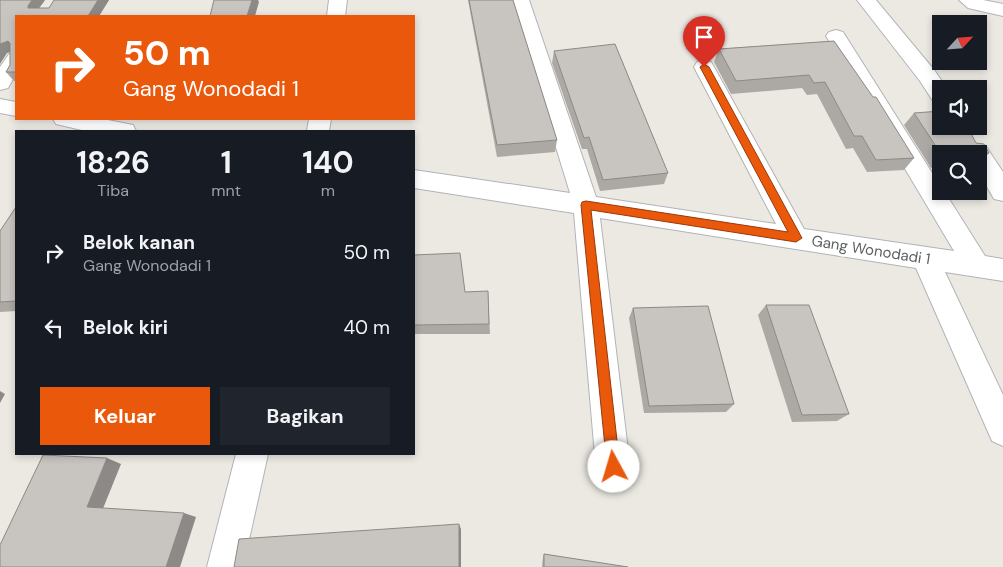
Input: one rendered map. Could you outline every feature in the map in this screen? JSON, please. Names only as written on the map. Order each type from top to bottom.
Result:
[{"type":"street","points":[[336,15],[338,0]]},
{"type":"street","points":[[520,0],[586,205],[614,467]]},
{"type":"street","points":[[866,0],[932,82]]},
{"type":"street","points":[[968,0],[975,4],[1003,10]]},
{"type":"street","points":[[836,36],[977,266]]},
{"type":"street","points":[[0,83],[15,60]]},
{"type":"street","points":[[704,67],[796,238]]},
{"type":"street","points":[[0,106],[15,109]]},
{"type":"street","points":[[69,120],[120,130]]},
{"type":"street","points":[[987,168],[1003,192]]},
{"type":"street","name":"Gang Wonodadi 1","points":[[415,179],[1003,270]]},
{"type":"street","points":[[925,258],[1003,430]]},
{"type":"street","points":[[225,567],[252,455]]},
{"type":"building","points":[[0,0],[32,0],[28,8],[49,8],[54,0],[98,0],[89,15],[15,15],[15,72],[6,72],[10,65],[10,43],[8,41],[0,44]]},
{"type":"building","points":[[214,0],[252,0],[247,15],[210,15]]},
{"type":"building","points":[[469,0],[513,0],[557,140],[497,145]]},
{"type":"building","points":[[834,41],[873,97],[876,97],[914,158],[876,160],[862,136],[854,136],[825,82],[814,83],[809,75],[736,81],[719,49]]},
{"type":"building","points":[[615,44],[668,173],[603,180],[589,137],[584,138],[554,51]]},
{"type":"building","points":[[932,112],[932,135],[972,135],[976,143],[985,145],[935,145],[914,113]]},
{"type":"building","points":[[15,208],[15,301],[0,302],[0,231]]},
{"type":"building","points":[[460,253],[465,292],[488,291],[489,324],[415,325],[415,255]]},
{"type":"building","points":[[766,305],[809,305],[849,414],[802,415]]},
{"type":"building","points":[[708,306],[734,404],[649,406],[633,308]]},
{"type":"building","points":[[43,455],[107,458],[87,507],[184,513],[166,567],[0,567],[0,545]]},
{"type":"building","points":[[459,524],[459,567],[234,567],[239,539]]},
{"type":"building","points":[[544,554],[628,567],[544,567]]},
{"type":"route","points":[[614,467],[586,205],[796,238],[704,67]]}]
